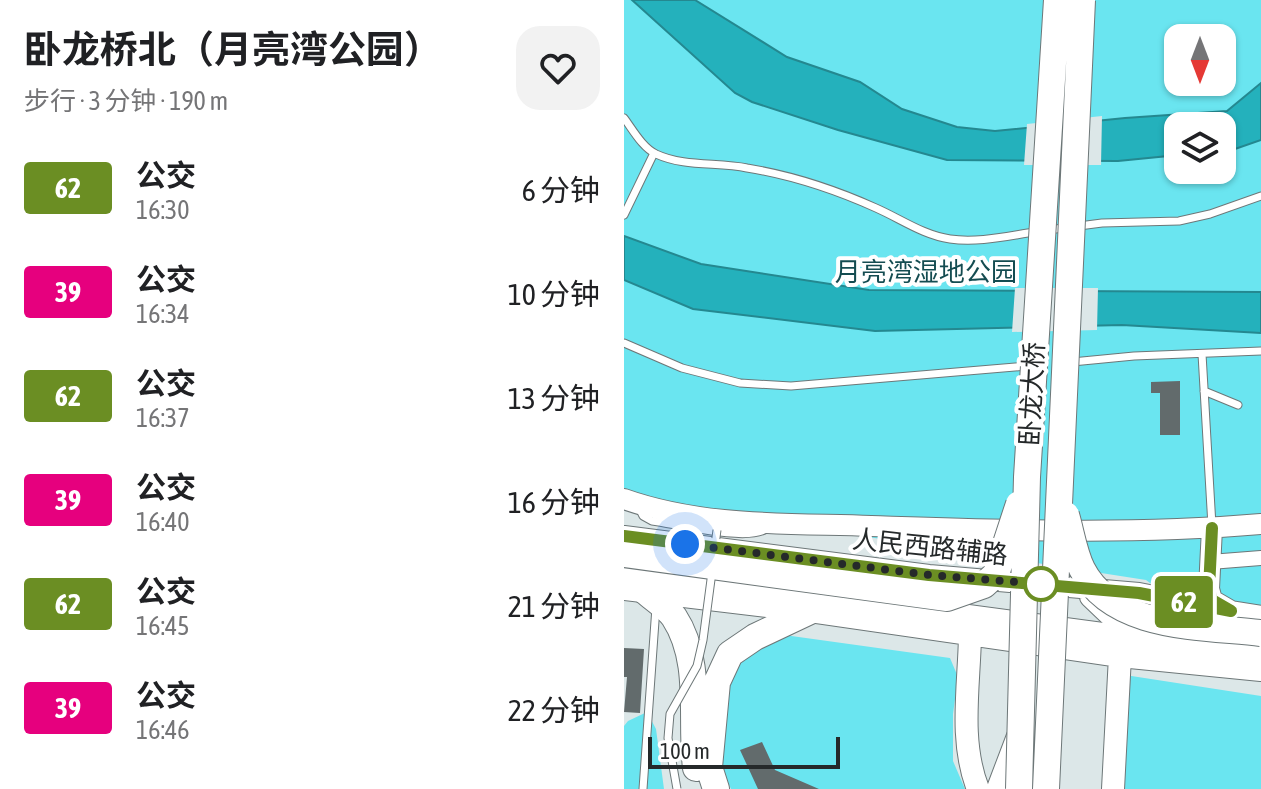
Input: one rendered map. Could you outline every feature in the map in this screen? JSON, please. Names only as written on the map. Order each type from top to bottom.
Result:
[{"type":"highway","name":"卧龙大桥","points":[[1019,789],[1027,477],[1057,0]]},
{"type":"highway","name":"卧龙大桥","points":[[1046,789],[1082,0]]},
{"type":"highway","points":[[624,554],[947,598],[984,585],[996,574],[1027,477]]},
{"type":"highway","points":[[1061,497],[1083,570],[1112,605],[1140,618],[1261,633]]},
{"type":"highway","points":[[642,594],[673,616],[688,651],[695,699],[693,748],[708,782]]},
{"type":"highway","points":[[708,782],[717,682],[730,654],[755,637],[810,611]]},
{"type":"highway","points":[[1000,789],[1022,732]]},
{"type":"main road","points":[[624,570],[1261,670]]},
{"type":"main road","points":[[642,594],[970,626]]},
{"type":"main road","points":[[970,626],[966,743],[978,789]]},
{"type":"main road","points":[[1127,648],[1261,655]]},
{"type":"main road","points":[[1113,789],[1127,648]]},
{"type":"street","points":[[631,501],[657,510],[729,521],[774,523],[991,530],[1212,528],[1261,524]]},
{"type":"street","points":[[1212,528],[1209,589],[1212,600],[1231,611]]},
{"type":"street","name":"人民西路辅路","points":[[624,536],[929,575],[1139,593],[1261,616]]},
{"type":"street","points":[[1210,562],[1261,558]]},
{"type":"street","points":[[970,626],[993,588],[1006,582]]},
{"type":"street","points":[[1079,587],[1127,648]]},
{"type":"street","points":[[1173,600],[1192,601],[1209,589]]},
{"type":"lane","points":[[624,118],[638,139],[654,153],[681,162],[724,164],[798,180],[876,207],[921,231],[971,241],[1102,223],[1179,221],[1261,196]]},
{"type":"lane","points":[[624,215],[654,153]]},
{"type":"lane","points":[[624,343],[682,368],[740,383],[791,386],[1047,364]]},
{"type":"lane","points":[[1061,363],[1134,356],[1261,351]]},
{"type":"lane","points":[[1202,354],[1212,528]]},
{"type":"lane","points":[[1204,391],[1238,405]]},
{"type":"lane","points":[[631,501],[643,516],[652,521],[761,533],[774,523]]},
{"type":"lane","points":[[677,789],[668,738],[670,714],[697,666],[717,530]]},
{"type":"lane","points":[[642,594],[643,789]]},
{"type":"green space","name":"月亮湾湿地公园","points":[[624,0],[1261,0],[1261,616],[1173,600],[1146,580],[624,499]]},
{"type":"green space","points":[[777,634],[950,658],[958,677],[953,714],[953,761],[965,789],[731,789],[720,766],[730,685],[737,659]]},
{"type":"green space","points":[[1125,675],[1261,696],[1261,789],[1120,789]]},
{"type":"green space","points":[[647,712],[656,729],[664,789],[624,789],[624,726]]},
{"type":"shaded area","points":[[632,0],[695,0],[787,57],[860,82],[902,109],[957,127],[995,131],[1164,115],[1164,156],[1118,161],[947,160],[838,130],[752,102],[735,93]]},
{"type":"shaded area","points":[[1261,83],[1261,140],[1236,149],[1236,112],[1212,112],[1227,111]]},
{"type":"shaded area","points":[[624,236],[701,264],[869,290],[1261,292],[1261,333],[1122,325],[875,331],[693,309],[624,280]]},
{"type":"pier","points":[[1102,116],[1101,165],[1024,165],[1027,124]]},
{"type":"pier","points":[[1015,288],[1098,288],[1097,330],[1012,332]]},
{"type":"building","points":[[1180,381],[1180,435],[1160,435],[1160,393],[1151,393],[1151,382]]},
{"type":"building","points":[[624,648],[644,649],[640,713],[624,712],[627,677],[624,677]]},
{"type":"building","points":[[762,742],[775,770],[819,789],[758,789],[740,750]]},
{"type":"bus line","name":"62","points":[[624,536],[929,575],[1139,593],[1231,611],[1212,600],[1209,589],[1212,528]]},
{"type":"route","points":[[685,544],[929,575],[1041,584]]}]
